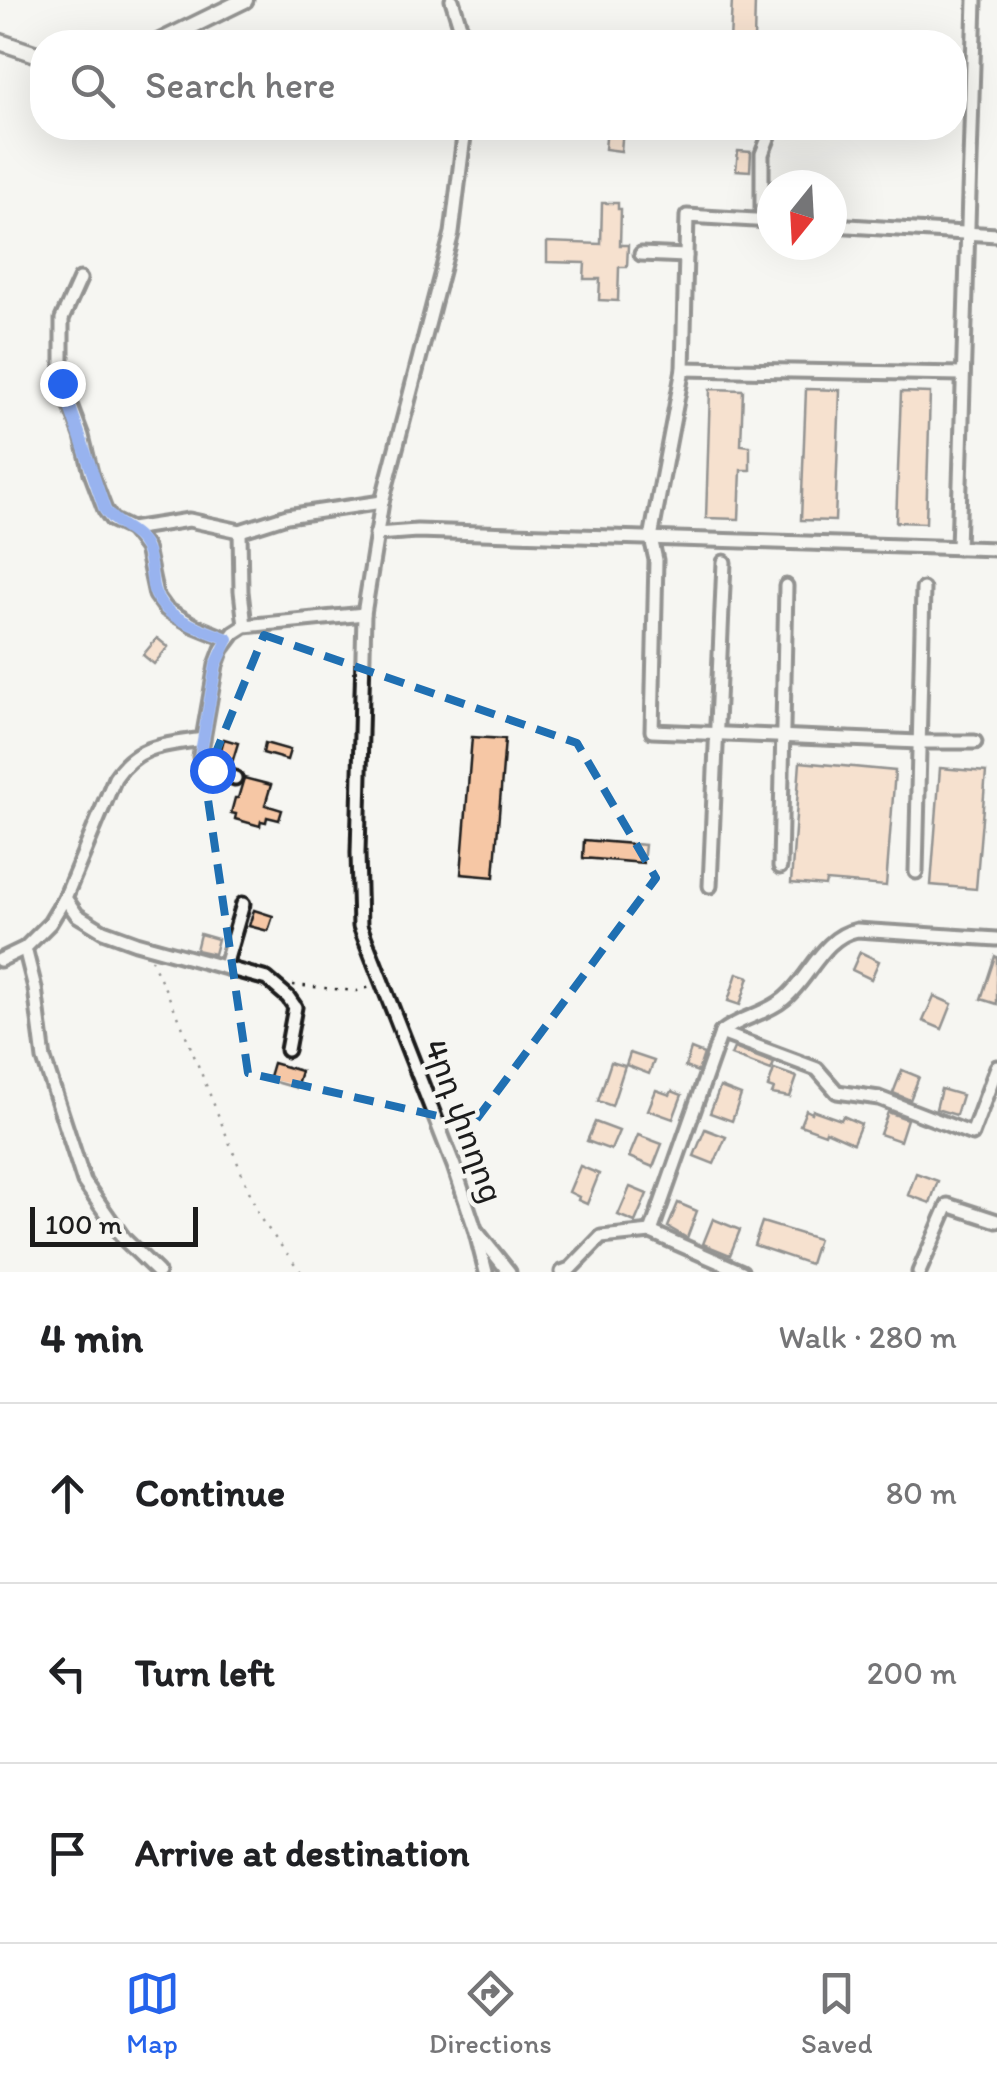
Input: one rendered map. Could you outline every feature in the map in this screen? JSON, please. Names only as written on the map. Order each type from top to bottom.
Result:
[{"type":"main road","points":[[184,30],[245,0]]},
{"type":"main road","points":[[0,42],[30,52]]},
{"type":"street","points":[[452,0],[461,30]]},
{"type":"street","points":[[958,548],[975,0]]},
{"type":"street","name":"4րդ փողոց","points":[[464,140],[452,232],[382,502],[364,614],[358,853],[360,926],[454,1166],[486,1272]]},
{"type":"street","points":[[763,170],[762,154],[767,140]]},
{"type":"street","points":[[757,220],[687,216],[683,368],[651,538],[656,560],[652,730],[975,742]]},
{"type":"street","points":[[847,226],[997,234]]},
{"type":"street","points":[[642,254],[686,256]]},
{"type":"street","points":[[80,279],[62,319],[62,383],[105,510],[112,520],[130,529],[146,548],[156,595],[166,609],[228,639]]},
{"type":"street","points":[[683,368],[964,374]]},
{"type":"street","points":[[130,529],[180,520],[240,531],[298,514],[382,502]]},
{"type":"street","points":[[240,531],[245,626]]},
{"type":"street","points":[[376,534],[417,531],[997,549]]},
{"type":"street","points":[[710,886],[724,562]]},
{"type":"street","points":[[780,867],[786,586]]},
{"type":"street","points":[[916,872],[923,589]]},
{"type":"street","points":[[235,778],[212,770],[200,758],[216,665],[228,639],[245,626],[364,614]]},
{"type":"street","points":[[0,960],[25,948],[43,932],[65,898],[124,766],[136,754],[153,747],[203,739]]},
{"type":"street","points":[[65,898],[77,915],[102,931],[267,979],[295,1007],[287,1050]]},
{"type":"street","points":[[226,966],[243,904]]},
{"type":"street","points":[[651,1232],[721,1033],[784,999],[835,938],[845,932],[997,939]]},
{"type":"street","points":[[25,948],[36,988],[44,1059],[84,1182],[124,1239],[158,1272]]},
{"type":"street","points":[[721,1033],[816,1069],[837,1092],[879,1098],[972,1134],[997,1067]]},
{"type":"street","points":[[919,1272],[948,1205],[997,1222]]},
{"type":"street","points":[[475,1229],[509,1272]]},
{"type":"street","points":[[562,1272],[570,1269],[601,1237],[651,1232],[742,1272]]},
{"type":"path","points":[[136,943],[150,956],[178,1016],[260,1218],[301,1272]]},
{"type":"path","points":[[267,979],[302,987],[357,991],[384,986]]},
{"type":"highlighted area","points":[[264,635],[577,743],[656,878],[473,1124],[248,1073],[205,779]]},
{"type":"building","points":[[732,0],[755,0],[754,30],[731,30]]},
{"type":"building","points":[[606,140],[622,140],[621,151],[605,149]]},
{"type":"building","points":[[738,151],[751,152],[750,171],[736,170]]},
{"type":"building","points":[[602,203],[618,203],[620,245],[628,245],[627,267],[619,267],[618,301],[599,300],[600,279],[584,279],[585,263],[547,262],[547,242],[601,244]]},
{"type":"building","points":[[710,389],[743,390],[741,445],[750,446],[750,470],[741,470],[739,519],[706,518]]},
{"type":"building","points":[[806,389],[840,390],[835,521],[801,520]]},
{"type":"building","points":[[901,392],[930,393],[926,523],[896,522]]},
{"type":"building","points":[[157,638],[168,647],[154,664],[143,655]]},
{"type":"building","points":[[472,737],[505,739],[494,877],[461,874]]},
{"type":"building","points":[[224,739],[238,743],[231,766],[218,761]]},
{"type":"building","points":[[265,743],[290,750],[287,760],[263,753]]},
{"type":"building","points":[[800,762],[895,771],[886,886],[826,881],[825,886],[791,883]]},
{"type":"building","points":[[940,768],[986,772],[976,889],[931,885]]},
{"type":"building","points":[[244,778],[271,785],[265,805],[282,810],[279,820],[267,817],[260,826],[235,819],[236,814],[231,813]]},
{"type":"building","points":[[584,840],[645,845],[643,863],[583,858]]},
{"type":"building","points":[[254,910],[273,916],[268,931],[249,926]]},
{"type":"building","points":[[200,934],[218,939],[214,954],[196,950]]},
{"type":"building","points":[[860,952],[879,961],[871,979],[852,970]]},
{"type":"building","points":[[997,957],[997,1004],[981,999]]},
{"type":"building","points":[[737,973],[749,977],[740,1005],[728,1001]]},
{"type":"building","points":[[934,996],[952,1004],[942,1029],[923,1021]]},
{"type":"building","points":[[734,1048],[774,1063],[771,1070],[731,1055]]},
{"type":"building","points":[[691,1049],[704,1054],[698,1072],[685,1067]]},
{"type":"building","points":[[630,1053],[654,1061],[649,1074],[626,1065]]},
{"type":"building","points":[[611,1062],[625,1066],[612,1106],[598,1101]]},
{"type":"building","points":[[273,1063],[301,1071],[296,1088],[268,1080]]},
{"type":"building","points":[[774,1069],[797,1077],[790,1097],[772,1094],[774,1089],[768,1087]]},
{"type":"building","points":[[902,1070],[919,1077],[910,1100],[893,1093]]},
{"type":"building","points":[[720,1087],[741,1095],[732,1121],[710,1113]]},
{"type":"building","points":[[941,1089],[962,1095],[956,1115],[936,1109]]},
{"type":"building","points":[[656,1090],[682,1095],[673,1119],[648,1110]]},
{"type":"building","points":[[806,1110],[841,1120],[843,1116],[861,1124],[853,1143],[800,1125]]},
{"type":"building","points":[[888,1112],[907,1119],[900,1141],[880,1134]]},
{"type":"building","points":[[595,1122],[619,1131],[611,1150],[587,1141]]},
{"type":"building","points":[[705,1129],[726,1137],[714,1164],[694,1156]]},
{"type":"building","points":[[638,1135],[662,1144],[653,1167],[629,1157]]},
{"type":"building","points":[[580,1166],[599,1174],[587,1204],[569,1192]]},
{"type":"building","points":[[916,1173],[938,1181],[930,1203],[908,1195]]},
{"type":"building","points":[[630,1187],[647,1194],[635,1222],[618,1215]]},
{"type":"building","points":[[678,1203],[697,1211],[687,1238],[668,1227]]},
{"type":"building","points":[[713,1219],[740,1230],[730,1255],[703,1244]]},
{"type":"building","points":[[762,1222],[818,1239],[810,1264],[754,1245]]},
{"type":"route","points":[[62,383],[105,510],[112,520],[130,529],[146,548],[161,604],[173,616],[228,639],[216,665],[200,758],[212,770]]}]
